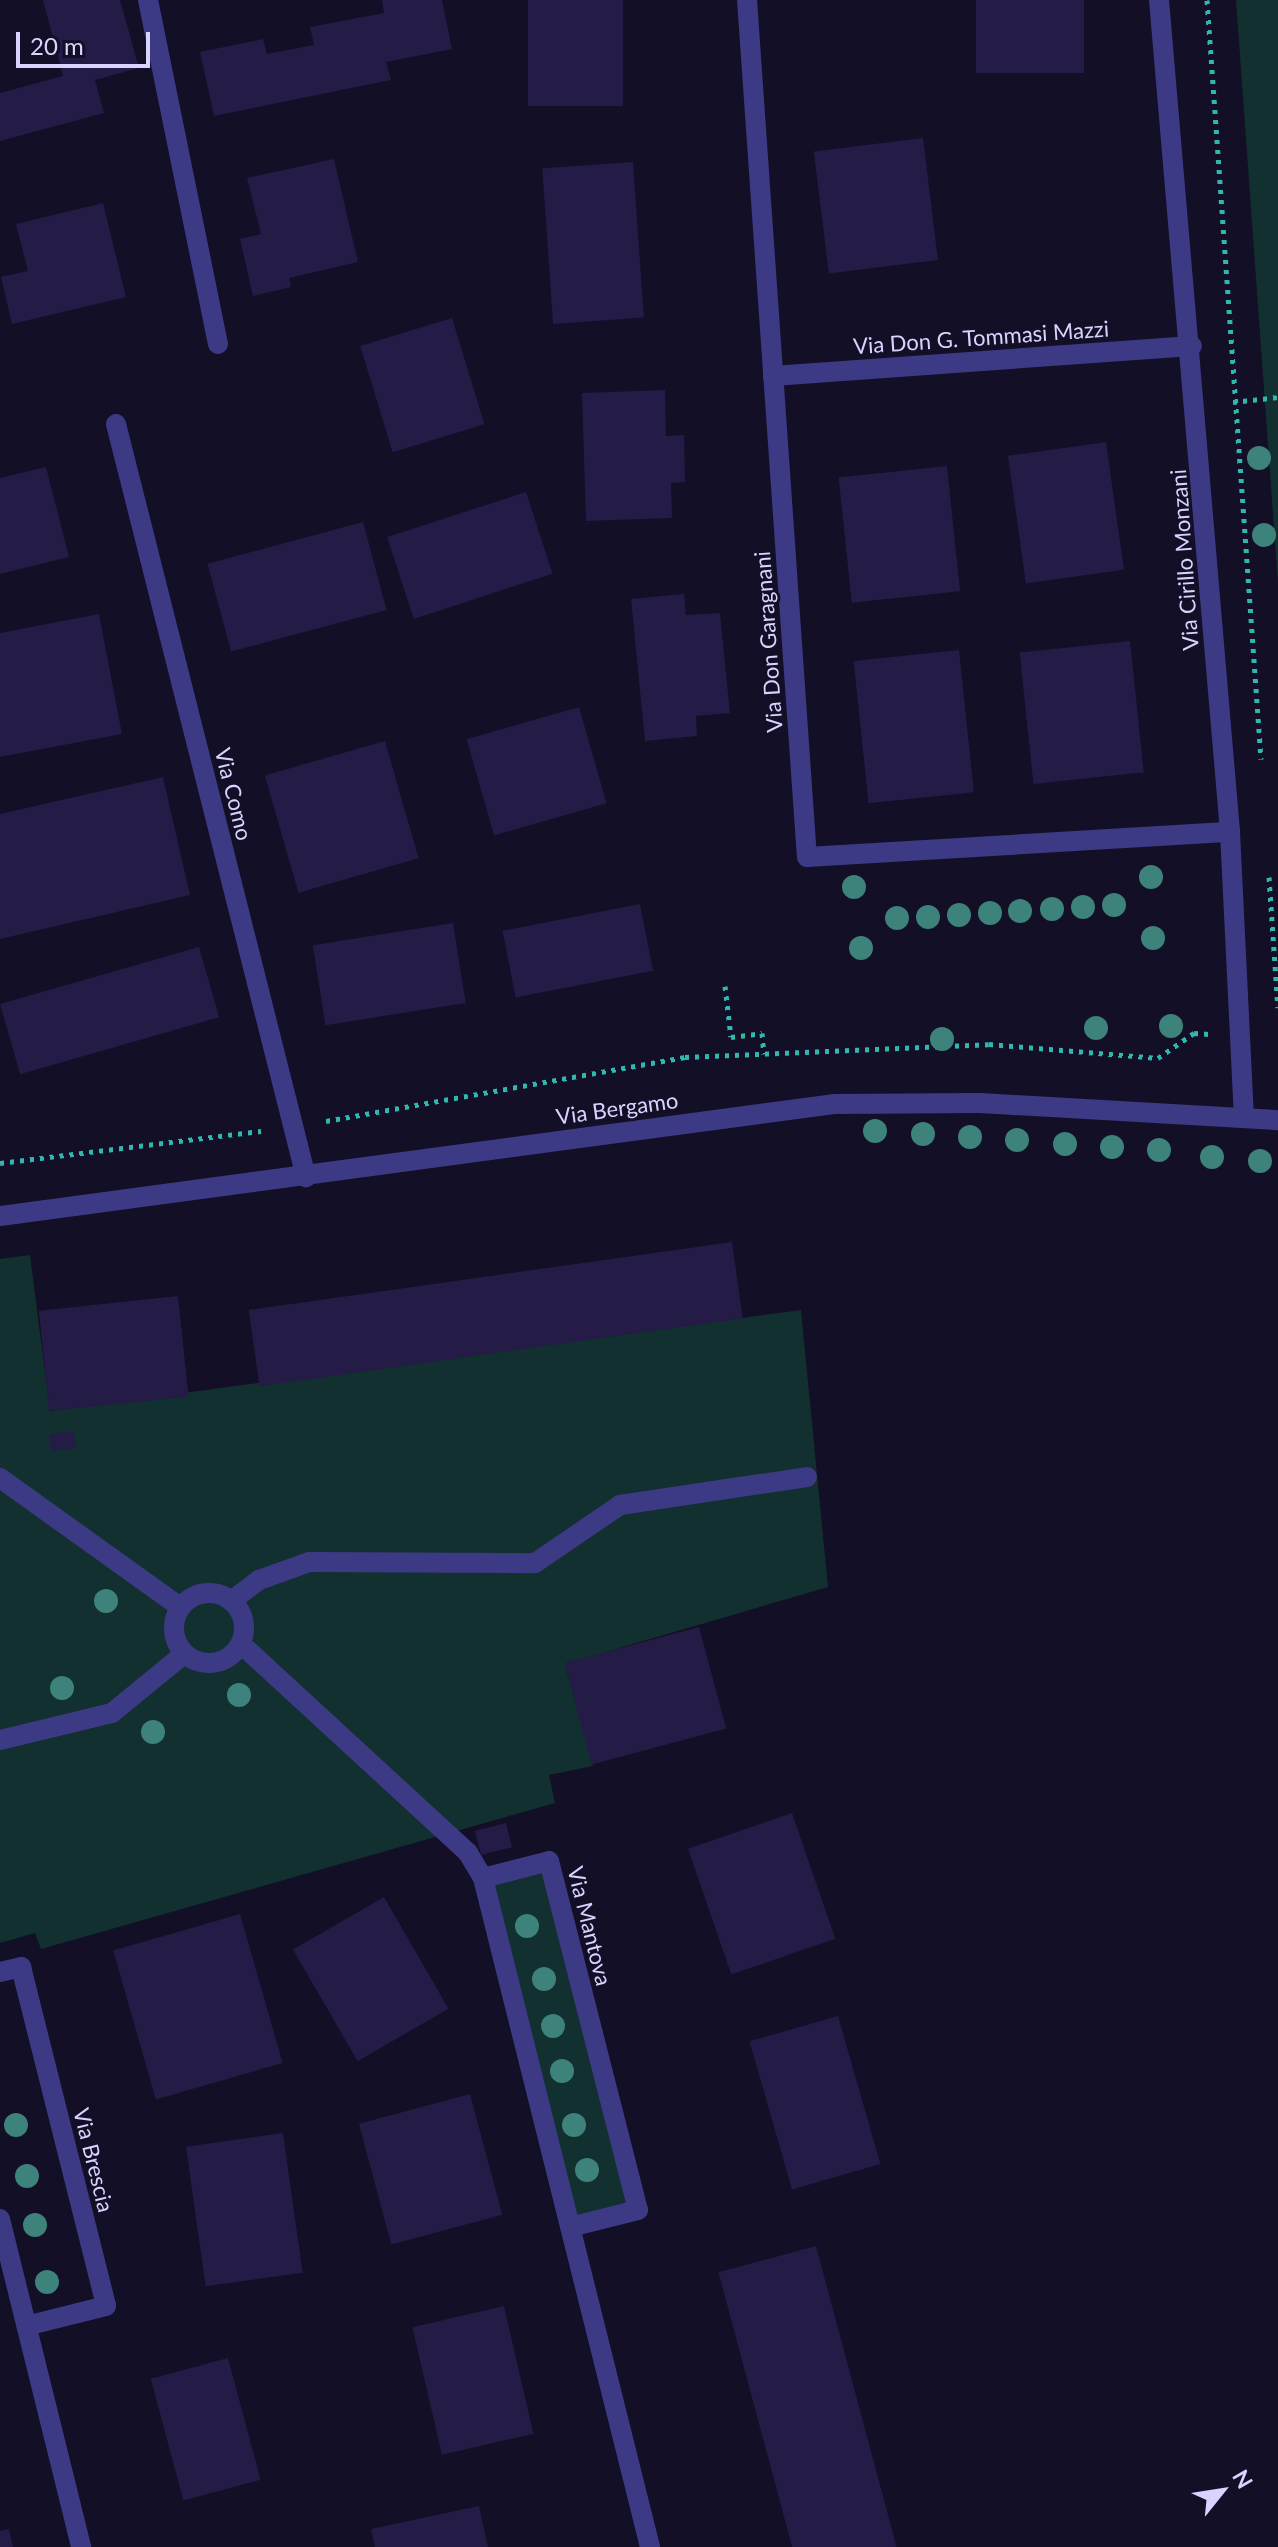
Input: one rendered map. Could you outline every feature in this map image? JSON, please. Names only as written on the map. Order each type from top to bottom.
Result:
[{"type":"street","points":[[148,0],[218,344]]},
{"type":"street","name":"Via Don Garagnani","points":[[747,0],[807,857],[1230,832]]},
{"type":"street","name":"Via Cirillo Monzani","points":[[1159,0],[1192,346],[1230,832],[1244,1117]]},
{"type":"street","name":"Via Don G. Tommasi Mazzi","points":[[773,376],[1192,346]]},
{"type":"street","name":"Via Como","points":[[116,424],[306,1177]]},
{"type":"street","name":"Via Bergamo","points":[[0,1216],[834,1104],[1278,1120]]},
{"type":"street","points":[[231,1601],[259,1580],[309,1562],[535,1563],[620,1505],[807,1477]]},
{"type":"street","points":[[0,1478],[179,1606]]},
{"type":"street","points":[[179,1606],[202,1592],[231,1601]]},
{"type":"street","points":[[184,1654],[215,1662],[241,1644],[244,1633],[231,1601]]},
{"type":"street","points":[[179,1606],[175,1635],[184,1654]]},
{"type":"street","points":[[241,1644],[468,1853],[483,1878],[650,2547]]},
{"type":"street","points":[[0,1740],[112,1713],[184,1654]]},
{"type":"street","name":"Via Mantova","points":[[483,1878],[549,1861],[638,2210],[570,2227]]},
{"type":"street","name":"Via Brescia","points":[[0,1972],[21,1967],[106,2306],[26,2326]]},
{"type":"street","points":[[0,2219],[4,2254],[26,2326],[81,2547]]},
{"type":"path","points":[[1207,0],[1261,772]]},
{"type":"path","points":[[1196,407],[1278,397]]},
{"type":"path","points":[[1268,866],[1278,1008]]},
{"type":"path","points":[[725,986],[731,1037],[762,1033],[764,1054]]},
{"type":"path","points":[[0,1163],[293,1127],[685,1057],[989,1044],[1158,1058],[1194,1033]]},
{"type":"green space","points":[[1236,0],[1278,0],[1278,584]]},
{"type":"green space","points":[[30,1255],[50,1411],[801,1310],[828,1587],[565,1664],[593,1766],[549,1775],[555,1803],[41,1949],[35,1933],[0,1943],[0,1259]]},
{"type":"green space","points":[[549,1861],[636,2210],[570,2227],[483,1877]]},
{"type":"building","points":[[43,0],[120,0],[139,68],[95,80],[104,113],[0,141],[0,93],[63,76]]},
{"type":"building","points":[[382,0],[442,0],[452,49],[386,62],[391,80],[214,116],[200,52],[263,39],[267,54],[314,45],[310,27],[384,13]]},
{"type":"building","points":[[528,0],[623,0],[623,106],[528,106]]},
{"type":"building","points":[[976,0],[1084,0],[1084,73],[976,73]]},
{"type":"building","points":[[923,138],[938,260],[829,273],[814,151]]},
{"type":"building","points":[[334,159],[358,262],[289,278],[291,287],[253,296],[240,239],[261,234],[247,178]]},
{"type":"building","points":[[633,162],[644,318],[553,324],[542,168]]},
{"type":"building","points":[[103,203],[126,297],[12,324],[1,277],[28,271],[16,224]]},
{"type":"building","points":[[452,318],[484,424],[393,452],[360,346]]},
{"type":"building","points":[[665,390],[666,436],[684,435],[685,482],[671,483],[672,518],[586,521],[582,393]]},
{"type":"building","points":[[1106,442],[1124,570],[1026,584],[1008,456]]},
{"type":"building","points":[[947,466],[960,591],[852,603],[839,477]]},
{"type":"building","points":[[46,467],[69,557],[0,574],[0,478]]},
{"type":"building","points":[[526,492],[553,574],[414,619],[387,537]]},
{"type":"building","points":[[363,522],[387,610],[231,652],[207,564]]},
{"type":"building","points":[[684,594],[686,615],[720,613],[730,713],[696,716],[697,736],[645,741],[631,599]]},
{"type":"building","points":[[99,614],[122,734],[0,757],[0,633]]},
{"type":"building","points":[[1130,641],[1144,772],[1033,784],[1020,653]]},
{"type":"building","points":[[959,650],[974,792],[869,803],[854,661]]},
{"type":"building","points":[[579,707],[607,803],[494,835],[467,739]]},
{"type":"building","points":[[385,741],[419,858],[298,893],[265,775]]},
{"type":"building","points":[[163,777],[190,895],[0,939],[0,814]]},
{"type":"building","points":[[640,904],[653,971],[516,997],[503,931]]},
{"type":"building","points":[[453,923],[466,1003],[325,1025],[313,945]]},
{"type":"building","points":[[199,947],[219,1017],[20,1074],[0,1004]]},
{"type":"building","points":[[732,1242],[743,1318],[259,1386],[249,1310]]},
{"type":"building","points":[[178,1296],[189,1396],[49,1411],[39,1311]]},
{"type":"building","points":[[74,1431],[76,1448],[51,1451],[49,1434]]},
{"type":"building","points":[[699,1627],[726,1728],[592,1764],[565,1663]]},
{"type":"building","points":[[792,1813],[835,1939],[731,1975],[688,1849]]},
{"type":"building","points":[[506,1823],[512,1847],[481,1855],[475,1831]]},
{"type":"building","points":[[384,1897],[448,2009],[358,2061],[293,1950]]},
{"type":"building","points":[[240,1914],[283,2063],[156,2099],[113,1950]]},
{"type":"building","points":[[838,2016],[880,2164],[792,2189],[750,2041]]},
{"type":"building","points":[[470,2094],[502,2215],[391,2245],[359,2124]]},
{"type":"building","points":[[283,2133],[303,2273],[206,2286],[186,2147]]},
{"type":"building","points":[[816,2246],[896,2546],[792,2547],[718,2272]]},
{"type":"building","points":[[504,2306],[533,2434],[442,2455],[412,2327]]},
{"type":"building","points":[[228,2358],[261,2480],[183,2500],[151,2379]]},
{"type":"building","points":[[479,2506],[488,2547],[375,2547],[371,2529]]},
{"type":"building","points":[[9,2529],[13,2547],[0,2547],[0,2531]]}]
